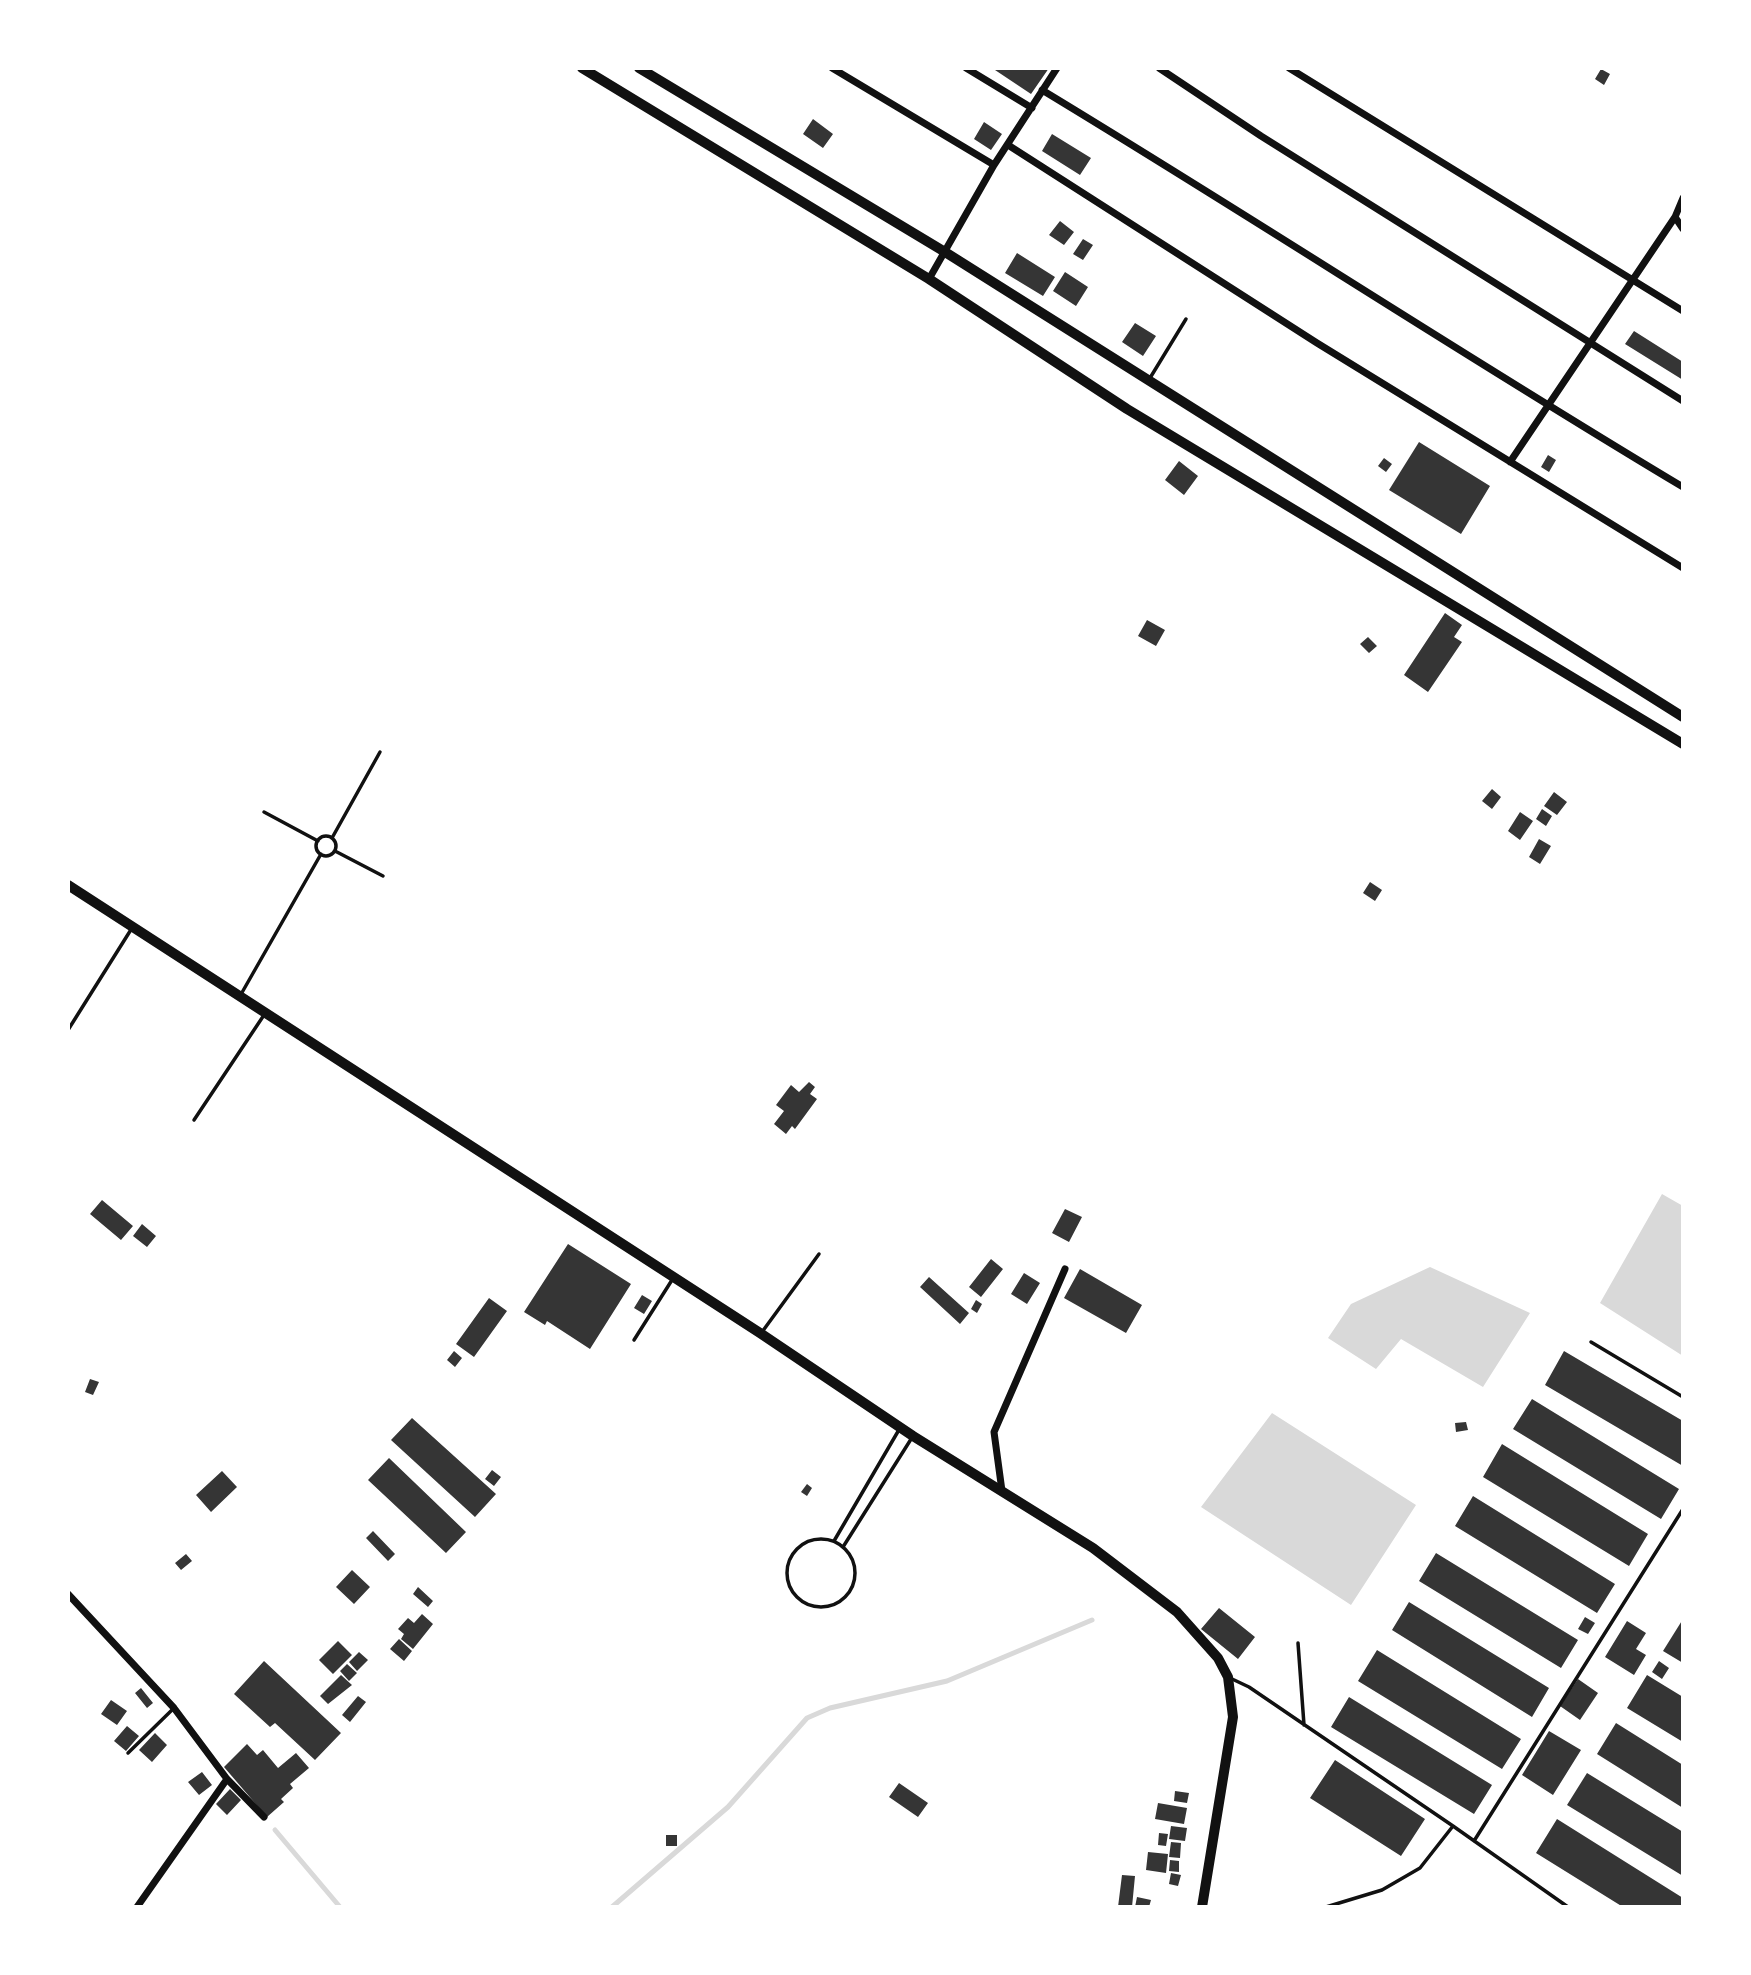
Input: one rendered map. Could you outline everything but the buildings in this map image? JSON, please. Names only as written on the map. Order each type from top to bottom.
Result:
[{"type":"street","points":[[582,68],[929,279],[1139,416],[1683,744]]},
{"type":"street","points":[[639,68],[944,252],[1683,717]]},
{"type":"street","points":[[832,68],[994,165]]},
{"type":"street","points":[[966,68],[1032,108]]},
{"type":"street","points":[[929,279],[994,165],[1057,68]]},
{"type":"street","points":[[1159,68],[1589,344],[1683,401]]},
{"type":"street","points":[[1289,68],[1683,311]]},
{"type":"street","points":[[1042,90],[1249,215],[1546,405],[1683,487]]},
{"type":"street","points":[[1008,145],[1683,568]]},
{"type":"street","points":[[1510,462],[1675,217],[1683,198]]},
{"type":"street","points":[[1675,217],[1683,229]]},
{"type":"street","points":[[68,886],[760,1333],[913,1436],[1093,1548],[1177,1612],[1218,1658],[1228,1677],[1233,1717],[1202,1907]]},
{"type":"street","points":[[1002,1491],[994,1432],[1065,1269]]},
{"type":"street","points":[[68,1594],[174,1708],[227,1779],[264,1817]]},
{"type":"street","points":[[137,1907],[227,1779]]},
{"type":"lane","points":[[1149,380],[1186,319]]},
{"type":"lane","points":[[332,838],[380,752]]},
{"type":"lane","points":[[264,812],[318,841]]},
{"type":"lane","points":[[318,841],[327,836],[332,838],[335,841],[335,851]]},
{"type":"lane","points":[[318,841],[318,851],[321,854],[326,856],[335,851]]},
{"type":"lane","points":[[335,851],[383,876]]},
{"type":"lane","points":[[239,998],[321,854]]},
{"type":"lane","points":[[68,1030],[132,927]]},
{"type":"lane","points":[[194,1120],[265,1013]]},
{"type":"lane","points":[[760,1333],[819,1254]]},
{"type":"lane","points":[[634,1340],[673,1278]]},
{"type":"lane","points":[[1591,1342],[1683,1397]]},
{"type":"lane","points":[[834,1541],[900,1427]]},
{"type":"lane","points":[[843,1547],[913,1436]]},
{"type":"lane","points":[[1474,1841],[1683,1509]]},
{"type":"lane","points":[[814,1539],[834,1541],[843,1547],[851,1558],[855,1570],[853,1583],[847,1595],[837,1603],[812,1606],[800,1600],[787,1578],[787,1565],[793,1553],[814,1539]]},
{"type":"lane","points":[[1298,1643],[1304,1725]]},
{"type":"lane","points":[[1228,1677],[1304,1725],[1568,1907]]},
{"type":"lane","points":[[128,1753],[174,1708]]},
{"type":"lane","points":[[1326,1907],[1382,1889],[1420,1868],[1453,1826]]},
{"type":"shaded area","points":[[1662,1194],[1683,1206],[1683,1356],[1600,1303]]},
{"type":"shaded area","points":[[1430,1267],[1530,1313],[1483,1387],[1401,1339],[1376,1369],[1328,1338],[1351,1304]]},
{"type":"shaded area","points":[[1272,1413],[1416,1505],[1351,1605],[1201,1507]]},
{"type":"waterway","points":[[612,1907],[728,1807],[807,1718],[830,1708],[947,1681],[1092,1620]]},
{"type":"waterway","points":[[275,1830],[340,1907]]}]
